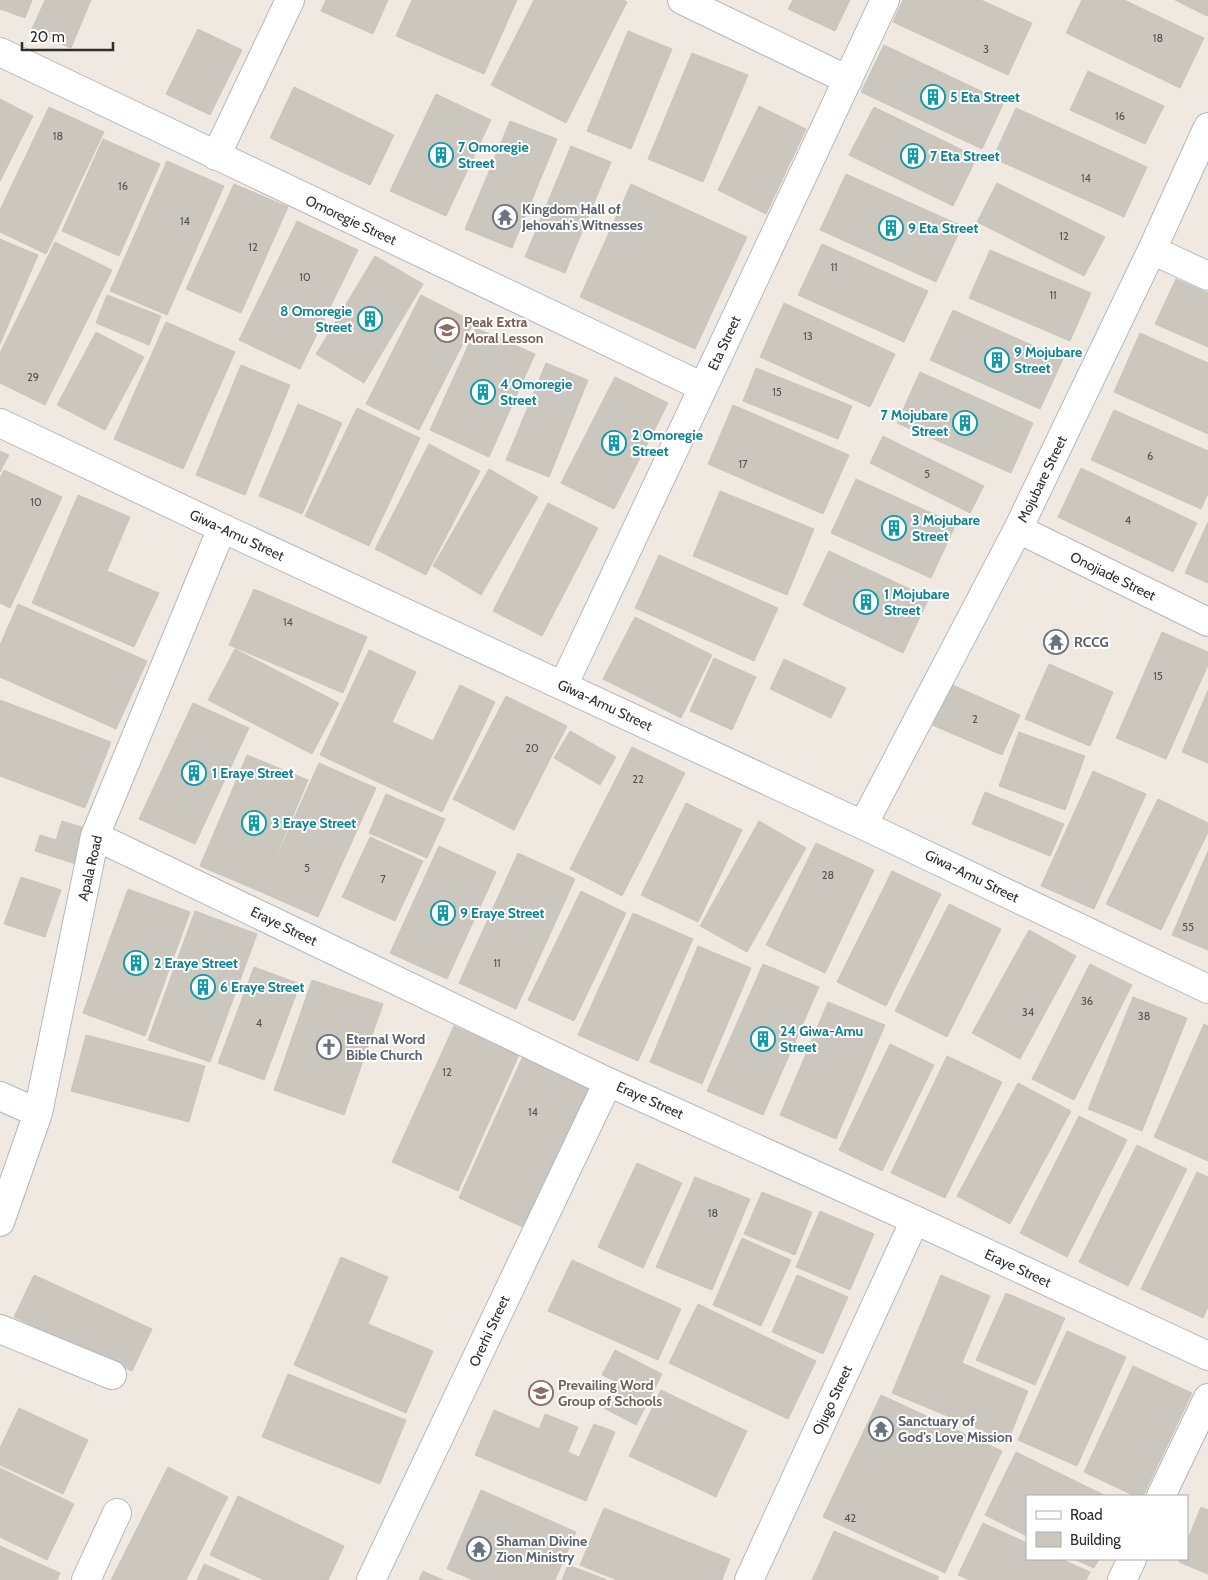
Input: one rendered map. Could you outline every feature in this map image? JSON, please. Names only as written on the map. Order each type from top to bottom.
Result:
[{"type":"street","points":[[216,156],[290,0]]},
{"type":"street","points":[[682,0],[848,80]]},
{"type":"street","name":"Eta Street","points":[[562,686],[885,0]]},
{"type":"street","name":"Omoregie Street","points":[[0,52],[703,387]]},
{"type":"street","name":"Mojubare Street","points":[[863,825],[1018,529],[1152,250],[1208,127]]},
{"type":"street","points":[[1152,250],[1208,276]]},
{"type":"street","name":"Giwa-Amu Street","points":[[0,423],[863,825],[1208,989]]},
{"type":"street","name":"Apala Road","points":[[0,1222],[38,1113],[96,836],[222,528]]},
{"type":"street","name":"Onojiade Street","points":[[1018,529],[1208,622]]},
{"type":"street","name":"Eraye Street","points":[[96,836],[608,1082],[915,1220],[1208,1356]]},
{"type":"street","name":"Orerhi Street","points":[[371,1580],[608,1082]]},
{"type":"street","points":[[0,1096],[38,1113]]},
{"type":"street","name":"Ojugo Street","points":[[750,1580],[915,1220]]},
{"type":"street","points":[[0,1329],[112,1375]]},
{"type":"street","points":[[1161,1495],[1208,1398]]},
{"type":"street","points":[[86,1580],[116,1513]]},
{"type":"street","points":[[1122,1580],[1132,1560]]},
{"type":"building","points":[[0,0],[32,0],[25,18],[0,9]]},
{"type":"building","points":[[45,0],[91,0],[71,48],[31,31]]},
{"type":"building","points":[[326,0],[388,0],[373,34],[321,11]]},
{"type":"building","points":[[412,0],[517,0],[484,74],[396,36]]},
{"type":"building","points":[[534,0],[624,0],[627,2],[566,123],[491,85]]},
{"type":"building","points":[[793,0],[850,0],[835,31],[788,9]]},
{"type":"building","points":[[903,0],[981,0],[1032,23],[1008,75],[893,22]]},
{"type":"building","points":[[1082,0],[1124,0],[1204,38],[1180,88],[1066,33]]},
{"type":"building","points":[[1175,0],[1208,0],[1208,15],[1207,16]]},
{"type":"building","points":[[198,29],[242,50],[210,115],[166,94]]},
{"type":"building","points":[[628,31],[672,49],[631,149],[587,131]]},
{"type":"building","name":"5 Eta Street","points":[[884,45],[1004,102],[982,149],[861,92]]},
{"type":"building","points":[[692,53],[748,75],[703,182],[648,159]]},
{"type":"building","points":[[1088,71],[1164,106],[1145,144],[1070,110]]},
{"type":"building","points":[[294,87],[394,135],[370,185],[270,138]]},
{"type":"building","name":"7 Omoregie Street","points":[[436,94],[491,120],[446,216],[390,191]]},
{"type":"building","points":[[0,99],[33,116],[0,181]]},
{"type":"building","points":[[759,106],[806,129],[766,214],[718,190]]},
{"type":"building","points":[[49,107],[104,132],[46,254],[0,232],[0,210]]},
{"type":"building","name":"7 Eta Street","points":[[874,107],[977,157],[953,206],[849,155]]},
{"type":"building","points":[[1016,108],[1147,167],[1124,217],[993,158]]},
{"type":"building","points":[[510,121],[557,139],[512,248],[465,229]]},
{"type":"building","points":[[103,139],[160,164],[119,256],[62,231]]},
{"type":"building","points":[[571,146],[611,162],[565,273],[525,257]]},
{"type":"building","points":[[167,161],[224,186],[167,315],[110,291]]},
{"type":"building","name":"9 Eta Street","points":[[846,174],[962,226],[936,282],[820,230]]},
{"type":"building","points":[[997,183],[1105,237],[1084,276],[977,222]]},
{"type":"building","points":[[234,184],[288,207],[241,313],[186,289]]},
{"type":"building","points":[[631,184],[747,237],[695,349],[580,297]]},
{"type":"building","points":[[297,221],[358,250],[300,369],[239,340]]},
{"type":"building","points":[[0,239],[38,255],[0,344]]},
{"type":"building","points":[[55,242],[112,270],[45,405],[0,383],[0,353]]},
{"type":"building","points":[[822,244],[928,291],[904,342],[798,295]]},
{"type":"building","points":[[990,250],[1091,293],[1070,341],[969,298]]},
{"type":"building","name":"8 Omoregie Street","points":[[375,256],[423,284],[364,383],[316,354]]},
{"type":"building","points":[[1176,279],[1208,293],[1208,347],[1155,324]]},
{"type":"building","points":[[107,295],[161,316],[149,345],[96,323]]},
{"type":"building","points":[[421,295],[474,322],[419,430],[366,404]]},
{"type":"building","points":[[784,303],[895,354],[870,407],[760,357]]},
{"type":"building","name":"9 Mojubare Street","points":[[953,310],[1063,359],[1040,409],[930,360]]},
{"type":"building","points":[[166,322],[235,352],[183,469],[114,439]]},
{"type":"building","name":"4 Omoregie Street","points":[[476,328],[535,354],[489,457],[430,430]]},
{"type":"building","points":[[96,332],[144,357],[105,430],[57,405]]},
{"type":"building","points":[[1140,333],[1208,363],[1208,434],[1114,392]]},
{"type":"building","points":[[546,363],[588,380],[549,477],[506,460]]},
{"type":"building","points":[[241,365],[290,385],[245,495],[196,475]]},
{"type":"building","points":[[756,368],[852,406],[838,439],[743,401]]},
{"type":"building","name":"7 Mojubare Street","points":[[920,372],[1033,423],[1011,473],[897,423]]},
{"type":"building","name":"2 Omoregie Street","points":[[615,377],[668,403],[614,509],[561,483]]},
{"type":"building","points":[[298,404],[342,423],[302,514],[259,496]]},
{"type":"building","points":[[733,405],[849,455],[823,514],[708,464]]},
{"type":"building","points":[[357,408],[420,438],[369,546],[305,516]]},
{"type":"building","points":[[1114,410],[1208,451],[1208,493],[1201,509],[1091,460]]},
{"type":"building","points":[[883,436],[984,486],[970,513],[870,463]]},
{"type":"building","points":[[429,444],[480,471],[426,575],[375,549]]},
{"type":"building","points":[[0,451],[9,455],[0,472]]},
{"type":"building","points":[[1081,468],[1197,523],[1173,572],[1058,517]]},
{"type":"building","points":[[489,469],[538,497],[481,595],[433,566]]},
{"type":"building","points":[[4,470],[62,497],[10,608],[0,603],[0,478]]},
{"type":"building","name":"3 Mojubare Street","points":[[856,479],[956,524],[931,578],[831,533]]},
{"type":"building","points":[[720,491],[814,529],[787,595],[693,556]]},
{"type":"building","points":[[78,495],[130,517],[107,571],[159,593],[134,647],[32,603]]},
{"type":"building","points":[[548,503],[598,528],[542,636],[493,611]]},
{"type":"building","points":[[1208,522],[1208,583],[1185,573]]},
{"type":"building","name":"1 Mojubare Street","points":[[829,551],[929,598],[903,653],[803,605]]},
{"type":"building","points":[[659,555],[778,608],[754,661],[635,608]]},
{"type":"building","points":[[254,589],[367,637],[343,693],[229,645]]},
{"type":"building","points":[[18,604],[147,661],[116,729],[0,677],[0,645]]},
{"type":"building","points":[[635,617],[712,655],[681,718],[603,679]]},
{"type":"building","points":[[1162,632],[1208,652],[1208,665],[1166,759],[1116,738]]},
{"type":"building","points":[[235,649],[339,703],[312,754],[208,700]]},
{"type":"building","points":[[369,650],[416,672],[392,722],[433,741],[460,685],[495,702],[442,812],[320,755]]},
{"type":"building","points":[[714,658],[756,677],[732,730],[690,711]]},
{"type":"building","points":[[784,659],[846,688],[831,718],[770,689]]},
{"type":"building","points":[[1049,664],[1113,692],[1090,746],[1025,719]]},
{"type":"building","points":[[948,683],[1020,715],[1002,755],[930,724]]},
{"type":"building","points":[[1208,690],[1208,763],[1182,752]]},
{"type":"building","points":[[506,696],[567,726],[514,830],[453,799]]},
{"type":"building","points":[[0,700],[111,742],[85,808],[0,776]]},
{"type":"building","name":"1 Eraye Street","points":[[193,703],[249,728],[195,844],[139,819]]},
{"type":"building","points":[[570,731],[616,757],[600,785],[554,758]]},
{"type":"building","points":[[1019,732],[1085,756],[1065,810],[999,786]]},
{"type":"building","points":[[632,747],[685,773],[622,896],[570,869]]},
{"type":"building","name":"3 Eraye Street","points":[[247,755],[308,780],[261,892],[200,866]]},
{"type":"building","points":[[319,763],[376,788],[318,917],[261,892]]},
{"type":"building","points":[[1093,771],[1146,794],[1094,909],[1041,886]]},
{"type":"building","points":[[985,792],[1064,824],[1050,856],[972,824]]},
{"type":"building","points":[[386,794],[445,819],[427,858],[369,833]]},
{"type":"building","points":[[1158,799],[1208,823],[1208,832],[1161,930],[1106,904]]},
{"type":"building","points":[[686,803],[742,830],[698,922],[641,895]]},
{"type":"building","points":[[62,821],[88,829],[76,864],[35,851],[40,835],[56,840]]},
{"type":"building","points":[[759,821],[806,848],[747,952],[700,926]]},
{"type":"building","points":[[370,837],[423,861],[395,921],[342,897]]},
{"type":"building","points":[[816,843],[874,870],[825,973],[766,945]]},
{"type":"building","name":"9 Eraye Street","points":[[439,846],[496,872],[447,979],[390,953]]},
{"type":"building","points":[[1208,851],[1208,950],[1172,935]]},
{"type":"building","points":[[518,853],[575,879],[516,1009],[459,983]]},
{"type":"building","points":[[892,871],[941,894],[886,1006],[837,982]]},
{"type":"building","points":[[21,877],[61,890],[45,937],[4,924]]},
{"type":"building","name":"2 Eraye Street","points":[[128,889],[190,912],[145,1036],[83,1013]]},
{"type":"building","points":[[581,891],[626,913],[574,1021],[528,1000]]},
{"type":"building","points":[[949,904],[1001,929],[947,1037],[895,1011]]},
{"type":"building","name":"6 Eraye Street","points":[[195,911],[257,934],[210,1062],[148,1040]]},
{"type":"building","points":[[633,913],[693,939],[638,1061],[578,1035]]},
{"type":"building","points":[[1029,930],[1076,956],[1020,1059],[972,1033]]},
{"type":"building","points":[[698,946],[751,968],[702,1084],[650,1062]]},
{"type":"building","name":"24 Giwa-Amu Street","points":[[763,964],[819,987],[763,1115],[707,1091]]},
{"type":"building","points":[[1090,964],[1132,985],[1074,1100],[1032,1079]]},
{"type":"building","points":[[254,967],[300,984],[264,1080],[218,1063]]},
{"type":"building","name":"Eternal Word Bible Church","points":[[312,980],[383,1004],[344,1115],[274,1090]]},
{"type":"building","points":[[1133,997],[1187,1018],[1142,1131],[1088,1109]]},
{"type":"building","points":[[828,1002],[885,1025],[836,1139],[780,1115]]},
{"type":"building","points":[[1204,1024],[1208,1026],[1208,1161],[1154,1137]]},
{"type":"building","points":[[454,1026],[519,1055],[458,1191],[392,1162]]},
{"type":"building","points":[[86,1035],[205,1066],[189,1122],[71,1091]]},
{"type":"building","points":[[890,1044],[934,1065],[882,1171],[839,1150]]},
{"type":"building","points":[[523,1056],[592,1087],[527,1229],[459,1198]]},
{"type":"building","points":[[947,1056],[1002,1082],[945,1198],[891,1173]]},
{"type":"building","points":[[1018,1083],[1071,1111],[1010,1224],[957,1196]]},
{"type":"building","points":[[1079,1116],[1127,1140],[1067,1257],[1020,1233]]},
{"type":"building","points":[[1137,1145],[1187,1169],[1128,1286],[1079,1262]]},
{"type":"building","points":[[637,1163],[682,1183],[643,1268],[598,1247]]},
{"type":"building","points":[[1197,1172],[1208,1177],[1208,1307],[1203,1318],[1141,1289]]},
{"type":"building","points":[[695,1177],[750,1199],[712,1290],[656,1267]]},
{"type":"building","points":[[762,1192],[812,1212],[795,1255],[744,1234]]},
{"type":"building","points":[[820,1211],[874,1234],[850,1290],[796,1267]]},
{"type":"building","points":[[742,1238],[791,1260],[761,1326],[713,1305]]},
{"type":"building","points":[[341,1257],[388,1277],[368,1324],[433,1351],[406,1413],[294,1365]]},
{"type":"building","points":[[572,1260],[681,1309],[658,1360],[548,1311]]},
{"type":"building","points":[[34,1275],[152,1329],[132,1371],[14,1317]]},
{"type":"building","points":[[797,1275],[848,1297],[823,1354],[772,1332]]},
{"type":"building","points":[[941,1275],[990,1296],[962,1363],[1028,1391],[1008,1441],[892,1393]]},
{"type":"building","points":[[1006,1293],[1065,1318],[1035,1385],[976,1360]]},
{"type":"building","points":[[698,1304],[816,1361],[788,1419],[669,1363]]},
{"type":"building","points":[[1067,1331],[1126,1357],[1077,1466],[1018,1440]]},
{"type":"building","points":[[615,1350],[662,1374],[636,1425],[602,1407],[615,1381],[602,1375]]},
{"type":"building","points":[[1133,1366],[1192,1393],[1143,1495],[1133,1495],[1084,1472]]},
{"type":"building","points":[[288,1374],[406,1420],[380,1484],[262,1437]]},
{"type":"building","points":[[661,1390],[747,1431],[716,1497],[629,1456]]},
{"type":"building","points":[[881,1395],[1002,1451],[945,1573],[823,1517]]},
{"type":"building","points":[[19,1408],[88,1440],[63,1494],[0,1465],[0,1448]]},
{"type":"building","points":[[494,1410],[539,1429],[545,1414],[578,1427],[568,1452],[579,1457],[594,1424],[615,1432],[586,1501],[475,1455]]},
{"type":"building","points":[[1016,1452],[1104,1495],[1026,1495],[1026,1536],[985,1515]]},
{"type":"building","points":[[168,1467],[228,1497],[186,1580],[111,1580]]},
{"type":"building","points":[[0,1468],[74,1504],[47,1560],[0,1537]]},
{"type":"building","points":[[481,1490],[576,1532],[555,1580],[473,1580],[447,1569]]},
{"type":"building","points":[[238,1496],[344,1546],[328,1580],[264,1580],[210,1555]]},
{"type":"building","points":[[1201,1507],[1208,1510],[1208,1574],[1179,1562],[1180,1560],[1188,1560],[1188,1539]]},
{"type":"building","points":[[604,1508],[730,1559],[722,1580],[617,1580],[580,1565]]},
{"type":"building","points":[[983,1523],[1026,1543],[1026,1560],[1063,1560],[1090,1572],[1086,1580],[970,1580],[958,1575]]},
{"type":"building","points":[[834,1531],[939,1577],[937,1580],[812,1580]]},
{"type":"building","points":[[0,1546],[60,1573],[57,1580],[0,1580]]},
{"type":"building","points":[[1076,1560],[1098,1560],[1094,1568]]},
{"type":"building","points":[[204,1564],[241,1580],[197,1580]]},
{"type":"building","points":[[568,1565],[607,1580],[562,1580]]},
{"type":"building","points":[[423,1571],[443,1580],[419,1580]]},
{"type":"place","name":"5 Eta Street","points":[[933,97]]},
{"type":"place","name":"7 Omoregie Street","points":[[441,155]]},
{"type":"place","name":"7 Eta Street","points":[[913,156]]},
{"type":"place","name":"Kingdom Hall of Jehovah's Witnesses","points":[[505,217]]},
{"type":"place","name":"9 Eta Street","points":[[891,228]]},
{"type":"place","name":"8 Omoregie Street","points":[[370,319]]},
{"type":"place","name":"Peak Extra Moral Lesson","points":[[447,330]]},
{"type":"place","name":"9 Mojubare Street","points":[[997,360]]},
{"type":"place","name":"4 Omoregie Street","points":[[483,392]]},
{"type":"place","name":"7 Mojubare Street","points":[[965,423]]},
{"type":"place","name":"2 Omoregie Street","points":[[614,443]]},
{"type":"place","name":"3 Mojubare Street","points":[[894,528]]},
{"type":"place","name":"1 Mojubare Street","points":[[866,602]]},
{"type":"place","name":"RCCG","points":[[1056,642]]},
{"type":"place","name":"1 Eraye Street","points":[[194,773]]},
{"type":"place","name":"3 Eraye Street","points":[[254,823]]},
{"type":"place","name":"9 Eraye Street","points":[[443,913]]},
{"type":"place","name":"2 Eraye Street","points":[[136,963]]},
{"type":"place","name":"6 Eraye Street","points":[[203,987]]},
{"type":"place","name":"24 Giwa-Amu Street","points":[[763,1039]]},
{"type":"place","name":"Eternal Word Bible Church","points":[[329,1047]]},
{"type":"place","name":"Prevailing Word Group of Schools","points":[[541,1393]]},
{"type":"place","name":"Sanctuary of God's Love Mission","points":[[881,1429]]},
{"type":"place","name":"Shaman Divine Zion Ministry","points":[[479,1549]]}]
